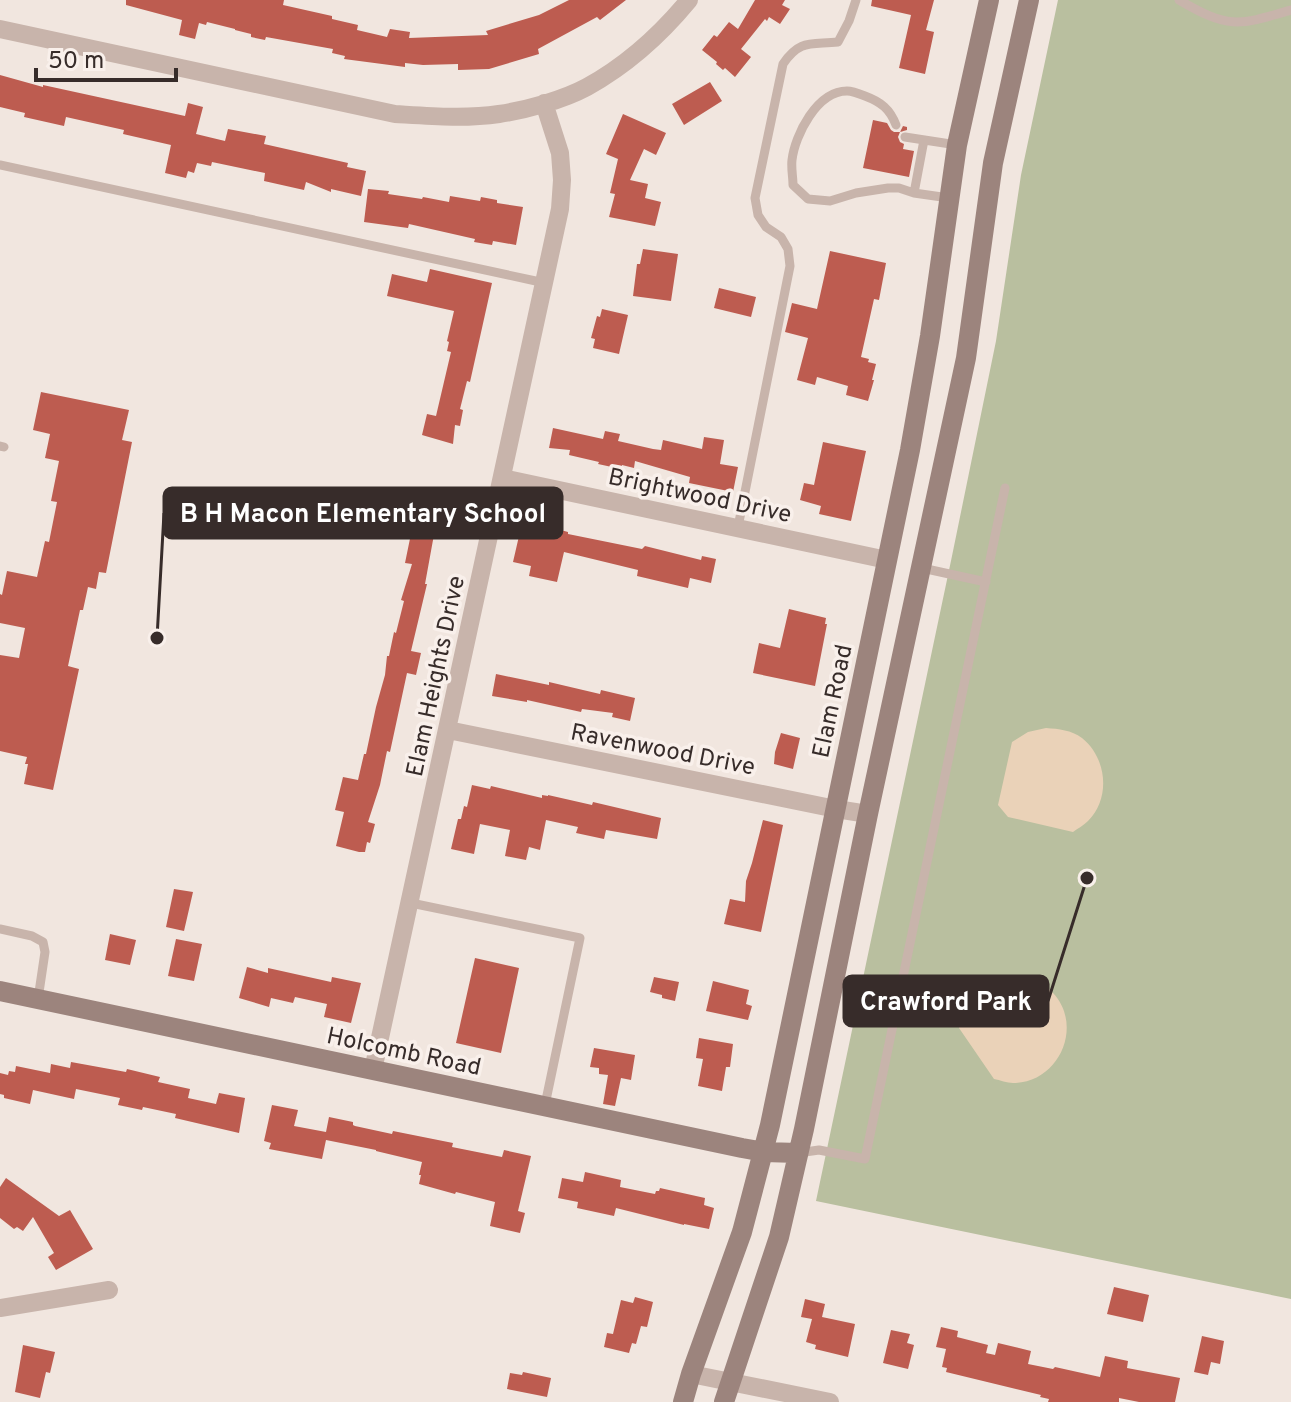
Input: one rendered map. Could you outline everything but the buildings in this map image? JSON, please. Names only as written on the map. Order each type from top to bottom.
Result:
[{"type":"main road","name":"Elam Road","points":[[683,1402],[742,1232],[764,1152],[910,450],[930,336],[957,145],[989,0]]},
{"type":"main road","points":[[724,1402],[779,1237],[798,1153],[966,358],[993,163],[1029,0]]},
{"type":"main road","points":[[887,560],[922,568]]},
{"type":"main road","name":"Holcomb Road","points":[[0,991],[764,1152],[798,1153]]},
{"type":"street","points":[[0,29],[395,114],[445,117],[498,114],[584,89],[621,65],[689,0]]},
{"type":"street","name":"Elam Heights Drive","points":[[373,1070],[560,209],[560,153],[544,103]]},
{"type":"street","name":"Brightwood Drive","points":[[502,478],[887,560]]},
{"type":"street","name":"Ravenwood Drive","points":[[448,730],[868,814]]},
{"type":"street","points":[[0,1308],[109,1290]]},
{"type":"street","points":[[691,1374],[830,1402]]},
{"type":"lane","points":[[738,527],[790,266],[788,249],[781,237],[766,227],[758,215],[755,198],[783,64],[791,52],[801,46],[838,42],[856,0]]},
{"type":"lane","points":[[1179,0],[1204,15],[1226,23],[1249,22],[1291,10]]},
{"type":"lane","points":[[896,125],[891,112],[875,100],[846,91],[835,94],[809,115],[792,159],[793,185],[808,199],[830,201],[888,188],[949,198]]},
{"type":"lane","points":[[905,137],[957,145]]},
{"type":"lane","points":[[914,193],[924,140]]},
{"type":"lane","points":[[0,165],[545,283]]},
{"type":"lane","points":[[798,1153],[819,1150],[865,1159],[1005,488]]},
{"type":"lane","points":[[922,568],[986,582]]},
{"type":"lane","points":[[411,903],[580,938],[545,1107]]},
{"type":"lane","points":[[0,929],[32,936],[43,942],[45,952],[38,999]]},
{"type":"green space","points":[[1058,0],[1291,0],[1291,1299],[816,1201],[996,341],[1021,175]]},
{"type":"sand","points":[[1060,729],[1082,738],[1097,756],[1101,767],[1103,790],[1100,801],[1088,821],[1073,832],[1008,817],[998,805],[1012,742],[1028,732]]},
{"type":"sand","points":[[1021,975],[1042,984],[1053,993],[1062,1006],[1066,1036],[1062,1050],[1043,1074],[1011,1083],[994,1079],[959,1028],[962,1013]]},
{"type":"place","name":"B H Macon Elementary School","points":[[157,638]]},
{"type":"place","name":"Crawford Park","points":[[1087,878]]}]
